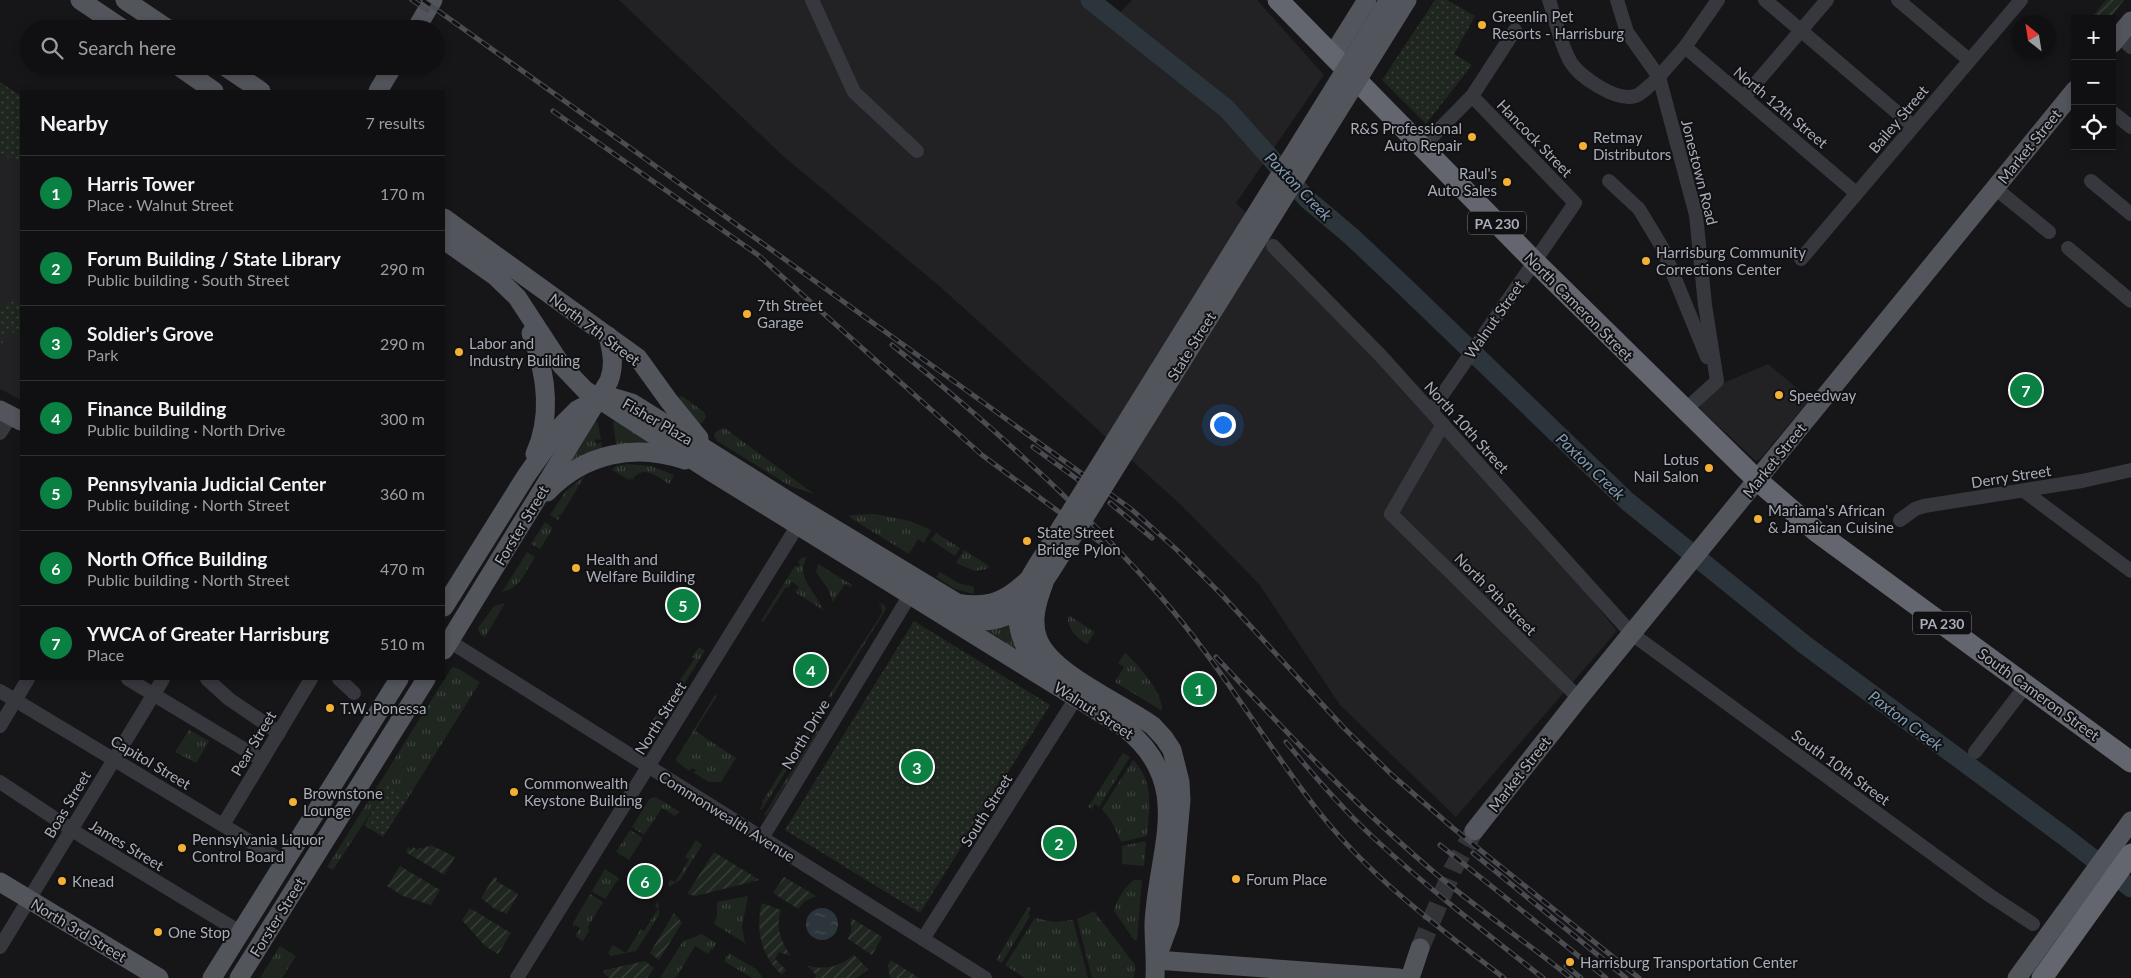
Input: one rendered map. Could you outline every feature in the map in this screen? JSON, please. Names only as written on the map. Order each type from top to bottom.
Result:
[{"type":"highway","name":"North Cameron Street","points":[[1278,0],[1534,261],[1757,480]]},
{"type":"highway","name":"South Cameron Street","points":[[1757,480],[1817,532],[2131,762]]},
{"type":"highway","points":[[2042,978],[2131,854]]},
{"type":"main road","points":[[80,0],[109,20]]},
{"type":"main road","points":[[125,0],[155,20]]},
{"type":"main road","points":[[421,20],[433,0]]},
{"type":"main road","points":[[1332,56],[1367,0]]},
{"type":"main road","name":"State Street","points":[[1058,546],[1389,0]]},
{"type":"main road","name":"State Street","points":[[930,608],[955,617],[979,621],[993,620],[1017,610],[1028,602],[1036,581],[1058,546],[1407,0]]},
{"type":"main road","points":[[2121,42],[2131,21]]},
{"type":"main road","points":[[191,75],[213,90]]},
{"type":"main road","points":[[238,75],[260,90]]},
{"type":"main road","points":[[379,90],[388,75]]},
{"type":"main road","name":"Market Street","points":[[1474,831],[1579,698],[2071,95]]},
{"type":"main road","name":"North 7th Street","points":[[445,219],[638,358],[717,466]]},
{"type":"main road","name":"North 7th Street","points":[[445,241],[507,286],[527,310],[562,366],[578,384],[598,399]]},
{"type":"main road","points":[[507,286],[525,316],[542,362],[545,383],[546,399],[542,431],[538,448],[526,476]]},
{"type":"main road","name":"Forster Street","points":[[446,643],[534,505],[609,381],[613,371],[612,350],[608,336]]},
{"type":"main road","name":"Forster Street","points":[[445,605],[526,476],[566,421],[586,404],[598,399]]},
{"type":"main road","name":"Fisher Plaza","points":[[598,399],[957,603],[971,606],[996,602],[1036,581]]},
{"type":"main road","points":[[534,505],[554,485],[576,469],[604,455],[620,452],[651,452],[717,466]]},
{"type":"main road","name":"Fisher Plaza","points":[[717,466],[798,525],[930,608]]},
{"type":"main road","name":"Walnut Street","points":[[1036,581],[1038,600],[1035,626],[1037,638],[1043,650],[1063,670],[1153,726],[1172,750],[1178,766],[1181,800],[1170,922],[1155,969]]},
{"type":"main road","name":"Walnut Street","points":[[930,608],[1138,738],[1158,766],[1164,782],[1167,807],[1166,834],[1154,924],[1155,969]]},
{"type":"main road","points":[[1017,610],[1017,622],[1026,648],[1041,671],[1055,685]]},
{"type":"main road","name":"Forster Street","points":[[212,978],[398,680]]},
{"type":"main road","name":"Forster Street","points":[[239,978],[425,680]]},
{"type":"main road","points":[[2017,978],[2131,821]]},
{"type":"main road","name":"North 3rd Street","points":[[0,882],[159,978]]},
{"type":"main road","points":[[1410,978],[1420,948]]},
{"type":"main road","points":[[1155,969],[1398,978]]},
{"type":"street","points":[[812,0],[854,92],[917,151]]},
{"type":"street","points":[[1549,0],[1571,62],[1580,73],[1608,92],[1624,97],[1636,96],[1659,77],[1684,47],[1718,0]]},
{"type":"street","points":[[1617,0],[1627,32],[1659,77]]},
{"type":"street","points":[[1765,0],[1914,126]]},
{"type":"street","points":[[1744,98],[1827,0]]},
{"type":"street","points":[[1898,0],[1969,60]]},
{"type":"street","name":"Bailey Street","points":[[1801,259],[2021,0]]},
{"type":"street","points":[[1423,146],[1472,96],[1515,30]]},
{"type":"street","name":"North 12th Street","points":[[1684,47],[1856,193]]},
{"type":"street","name":"Jonestown Road","points":[[1659,77],[1696,215],[1705,305],[1717,381]]},
{"type":"street","name":"Hancock Street","points":[[1472,96],[1575,203]]},
{"type":"street","points":[[2116,115],[2131,128]]},
{"type":"street","points":[[1609,180],[1639,209],[1662,247],[1717,381],[1685,410]]},
{"type":"street","points":[[2091,181],[2131,214]]},
{"type":"street","points":[[1995,188],[2049,232]]},
{"type":"street","name":"Walnut Street","points":[[1431,411],[1575,203]]},
{"type":"street","name":"North 10th Street","points":[[1273,246],[1381,356],[1632,634]]},
{"type":"street","points":[[2068,248],[2131,301]]},
{"type":"street","points":[[0,433],[11,415]]},
{"type":"street","name":"North 9th Street","points":[[1443,424],[1391,514],[1579,698]]},
{"type":"street","name":"Derry Street","points":[[1900,520],[1915,509],[1924,506],[2024,491],[2131,470]]},
{"type":"street","points":[[2024,491],[2131,571]]},
{"type":"street","name":"North Street","points":[[518,978],[798,525]]},
{"type":"street","name":"North Drive","points":[[762,838],[910,595]]},
{"type":"street","name":"South 10th Street","points":[[1632,634],[1989,895],[2033,924]]},
{"type":"street","name":"Commonwealth Avenue","points":[[446,643],[985,978]]},
{"type":"street","points":[[0,726],[27,680]]},
{"type":"street","points":[[130,680],[262,760]]},
{"type":"street","name":"Boas Street","points":[[0,947],[161,680]]},
{"type":"street","points":[[208,680],[229,700],[278,733]]},
{"type":"street","name":"Pear Street","points":[[222,825],[310,680]]},
{"type":"street","points":[[340,680],[354,693]]},
{"type":"street","points":[[1975,752],[2027,684]]},
{"type":"street","name":"Capitol Street","points":[[0,691],[284,862]]},
{"type":"street","name":"South Street","points":[[924,939],[1076,698]]},
{"type":"street","name":"James Street","points":[[0,782],[71,830],[240,932]]},
{"type":"shaded area","points":[[619,0],[1088,0],[1113,20],[1132,0],[1257,0],[1324,75],[1236,203],[1293,259],[1526,517],[1617,631],[1456,817],[1340,705],[1259,584],[1181,505],[937,284],[783,156]]},
{"type":"shaded area","points":[[0,153],[20,164],[20,399],[0,389]]},
{"type":"shaded area","points":[[1768,364],[1810,399],[1761,458],[1756,461],[1700,409],[1700,406],[1719,385]]},
{"type":"green space","points":[[1435,0],[1447,0],[1475,16],[1454,54],[1472,65],[1426,124],[1382,80]]},
{"type":"green space","points":[[2106,0],[2124,0],[2112,15],[2093,15]]},
{"type":"green space","points":[[0,82],[20,95],[20,164],[0,153]]},
{"type":"green space","points":[[8,299],[20,306],[20,337],[10,331],[0,347],[0,311]]},
{"type":"green space","points":[[682,396],[704,412],[706,417],[702,423],[698,424],[677,399]]},
{"type":"green space","points":[[616,418],[658,444],[616,444],[613,422]]},
{"type":"green space","points":[[594,420],[598,423],[601,440],[596,439],[595,442],[597,444],[601,442],[602,448],[570,462]]},
{"type":"green space","points":[[723,428],[814,494],[790,486],[717,441],[714,436],[715,432]]},
{"type":"green space","points":[[628,464],[651,466],[674,475],[669,484],[655,475],[646,472],[629,480],[612,470],[616,466]]},
{"type":"green space","points":[[585,476],[561,515],[558,515],[560,517],[558,520],[550,515],[566,491]]},
{"type":"green space","points":[[875,514],[910,521],[931,530],[924,543],[918,539],[909,554],[849,517],[851,515]]},
{"type":"green space","points":[[545,522],[553,528],[540,549],[531,544]]},
{"type":"green space","points":[[936,533],[960,548],[955,556],[931,540]]},
{"type":"green space","points":[[964,550],[989,566],[987,569],[975,571],[956,563]]},
{"type":"green space","points":[[527,552],[535,557],[525,573],[518,583],[502,592]]},
{"type":"green space","points":[[807,557],[803,571],[805,578],[823,610],[795,592],[799,587],[792,582],[788,588],[786,587],[763,622],[761,621],[795,566],[798,567],[800,564],[798,562],[801,558]]},
{"type":"green space","points":[[818,564],[852,585],[851,587],[845,584],[833,602],[828,589],[816,572]]},
{"type":"green space","points":[[940,572],[958,583],[974,587],[974,594],[955,589],[936,577]]},
{"type":"green space","points":[[877,601],[885,606],[886,609],[831,698],[828,697],[882,613],[881,605]]},
{"type":"green space","points":[[505,603],[485,637],[480,634],[478,628],[494,606]]},
{"type":"green space","points":[[1068,615],[1095,632],[1087,644],[1073,632],[1069,624]]},
{"type":"green space","points":[[914,621],[1050,705],[920,913],[785,830]]},
{"type":"green space","points":[[1006,622],[1011,626],[1022,654],[984,631],[987,627]]},
{"type":"green space","points":[[699,647],[705,651],[657,726],[657,722],[653,720],[695,658],[692,657]]},
{"type":"green space","points":[[1125,653],[1137,664],[1155,688],[1162,704],[1162,711],[1115,682],[1124,667],[1118,663]]},
{"type":"green space","points":[[452,667],[459,669],[480,682],[408,798],[388,786],[333,870],[327,867],[445,680]]},
{"type":"green space","points":[[715,695],[717,696],[695,731],[736,758],[721,782],[709,782],[694,773],[696,770],[692,768],[690,771],[677,762],[676,759]]},
{"type":"green space","points":[[813,721],[816,723],[763,808],[759,810],[763,804],[762,802]]},
{"type":"green space","points":[[189,730],[209,741],[196,763],[175,752]]},
{"type":"green space","points":[[817,730],[819,731],[766,816],[764,815]]},
{"type":"green space","points":[[1123,753],[1130,757],[1099,807],[1095,804],[1092,809],[1088,807]]},
{"type":"green space","points":[[1133,760],[1145,777],[1148,787],[1147,836],[1121,842],[1112,822],[1102,809]]},
{"type":"green space","points":[[388,785],[408,798],[383,837],[364,825]]},
{"type":"green space","points":[[656,797],[680,812],[675,816],[662,808],[644,835],[632,827],[650,798]]},
{"type":"green space","points":[[630,830],[643,838],[629,860],[616,852]]},
{"type":"green space","points":[[696,840],[702,845],[680,880],[670,886],[668,885],[671,880],[675,882],[689,860],[685,857]]},
{"type":"green space","points":[[1146,841],[1144,866],[1122,864],[1122,846]]},
{"type":"green space","points":[[431,845],[455,857],[444,875],[406,852],[408,847],[412,850],[413,847],[418,850],[419,847],[423,849]]},
{"type":"green space","points":[[714,852],[759,880],[696,896],[687,894]]},
{"type":"green space","points":[[400,866],[440,890],[431,905],[403,896],[387,886]]},
{"type":"green space","points":[[605,869],[619,878],[605,899],[592,891]]},
{"type":"green space","points":[[494,877],[497,878],[496,881],[518,894],[507,914],[495,909],[481,898]]},
{"type":"green space","points":[[784,877],[816,896],[805,901],[798,909],[773,893]]},
{"type":"green space","points":[[1134,880],[1142,880],[1137,940],[1134,940],[1114,911],[1121,894]]},
{"type":"green space","points":[[590,894],[603,902],[588,927],[589,931],[583,941],[575,936],[580,928],[575,925],[573,928],[573,923]]},
{"type":"green space","points":[[748,896],[742,926],[745,943],[714,924],[717,915],[717,902]]},
{"type":"green space","points":[[658,901],[659,915],[636,951],[626,953],[641,929],[644,931],[658,909],[655,906]]},
{"type":"green space","points":[[762,903],[781,910],[779,916],[780,934],[784,946],[791,956],[779,952],[775,959],[786,970],[782,975],[769,960],[762,942],[759,923]]},
{"type":"green space","points":[[1028,907],[1031,909],[1028,914],[1030,916],[1002,963],[996,960]]},
{"type":"green space","points":[[470,908],[511,933],[498,954],[485,946],[462,920]]},
{"type":"green space","points":[[1094,911],[1135,965],[1134,978],[1092,978],[1077,919]]},
{"type":"green space","points":[[674,913],[682,923],[659,960],[650,953]]},
{"type":"green space","points":[[851,918],[882,937],[872,955],[848,939],[851,931]]},
{"type":"green space","points":[[1035,918],[1054,922],[1073,920],[1088,978],[1025,978],[1005,965]]},
{"type":"green space","points":[[702,934],[716,943],[713,950],[711,949],[708,954],[695,946],[676,978],[660,978],[683,941]]},
{"type":"green space","points":[[613,945],[626,953],[611,956],[608,953]]},
{"type":"green space","points":[[280,946],[296,956],[282,978],[260,978]]},
{"type":"green space","points":[[729,953],[756,969],[763,978],[752,978],[724,961]]},
{"type":"green space","points":[[854,955],[868,969],[857,978],[815,978],[816,975],[808,966],[821,968],[832,966]]},
{"type":"green space","points":[[645,961],[654,968],[647,978],[610,978],[603,973],[605,970]]},
{"type":"green space","points":[[890,961],[919,978],[890,978],[888,966]]},
{"type":"water","points":[[822,908],[828,909],[833,913],[837,918],[837,930],[833,935],[828,939],[822,940],[816,939],[811,935],[807,930],[806,924],[807,918],[811,913],[816,909]]},
{"type":"waterway","name":"Paxton Creek","points":[[1090,0],[1227,109],[1307,199],[1351,236],[1627,501],[1805,645],[2064,836],[2131,888]]},
{"type":"tunnel","points":[[1420,948],[1453,869],[1474,831]]},
{"type":"railway","points":[[412,0],[427,10]]},
{"type":"railway","points":[[423,0],[1131,509],[1176,549],[1221,594],[1344,728],[1392,775],[1453,828],[1639,978]]},
{"type":"railway","points":[[553,111],[758,255],[982,455],[1101,543]]},
{"type":"railway","points":[[892,345],[1032,465],[1130,563],[1161,597],[1203,649],[1319,812],[1360,858],[1406,901],[1504,978]]},
{"type":"railway","points":[[1033,447],[1088,487]]},
{"type":"railway","points":[[1110,503],[1152,538]]},
{"type":"railway","points":[[1216,657],[1322,768],[1406,848],[1452,887],[1571,978]]},
{"type":"railway","points":[[1286,742],[1329,792],[1376,840],[1437,893],[1543,978]]},
{"type":"railway","points":[[1440,845],[1606,978]]},
{"type":"railway","points":[[1473,853],[1626,978]]},
{"type":"railway","points":[[1566,966],[1581,978]]},
{"type":"place","name":"Greenlin Pet Resorts - Harrisburg","points":[[1482,25]]},
{"type":"place","name":"R&S Professional Auto Repair","points":[[1472,137]]},
{"type":"place","name":"Retmay Distributors","points":[[1583,146]]},
{"type":"place","name":"Raul's Auto Sales","points":[[1507,182]]},
{"type":"place","name":"Harrisburg Community Corrections Center","points":[[1646,261]]},
{"type":"place","name":"7th Street Garage","points":[[747,314]]},
{"type":"place","name":"Labor and Industry Building","points":[[459,352]]},
{"type":"place","name":"YWCA of Greater Harrisburg","points":[[2026,390]]},
{"type":"place","name":"Speedway","points":[[1779,395]]},
{"type":"place","name":"Lotus Nail Salon","points":[[1709,468]]},
{"type":"place","name":"Mariama's African & Jamaican Cuisine","points":[[1758,519]]},
{"type":"place","name":"State Street Bridge Pylon","points":[[1027,541]]},
{"type":"place","name":"Health and Welfare Building","points":[[576,568]]},
{"type":"place","name":"Pennsylvania Judicial Center","points":[[683,605]]},
{"type":"place","name":"Finance Building","points":[[811,670]]},
{"type":"place","name":"Harris Tower","points":[[1199,689]]},
{"type":"place","name":"T.W. Ponessa","points":[[330,708]]},
{"type":"place","name":"Soldier's Grove","points":[[917,767]]},
{"type":"place","name":"Commonwealth Keystone Building","points":[[514,792]]},
{"type":"place","name":"Brownstone Lounge","points":[[293,802]]},
{"type":"place","name":"Forum Building / State Library","points":[[1059,843]]},
{"type":"place","name":"Pennsylvania Liquor Control Board","points":[[182,848]]},
{"type":"place","name":"Forum Place","points":[[1236,879]]},
{"type":"place","name":"Knead","points":[[62,881]]},
{"type":"place","name":"North Office Building","points":[[645,881]]},
{"type":"place","name":"One Stop","points":[[158,932]]},
{"type":"place","name":"Harrisburg Transportation Center","points":[[1570,962]]}]
